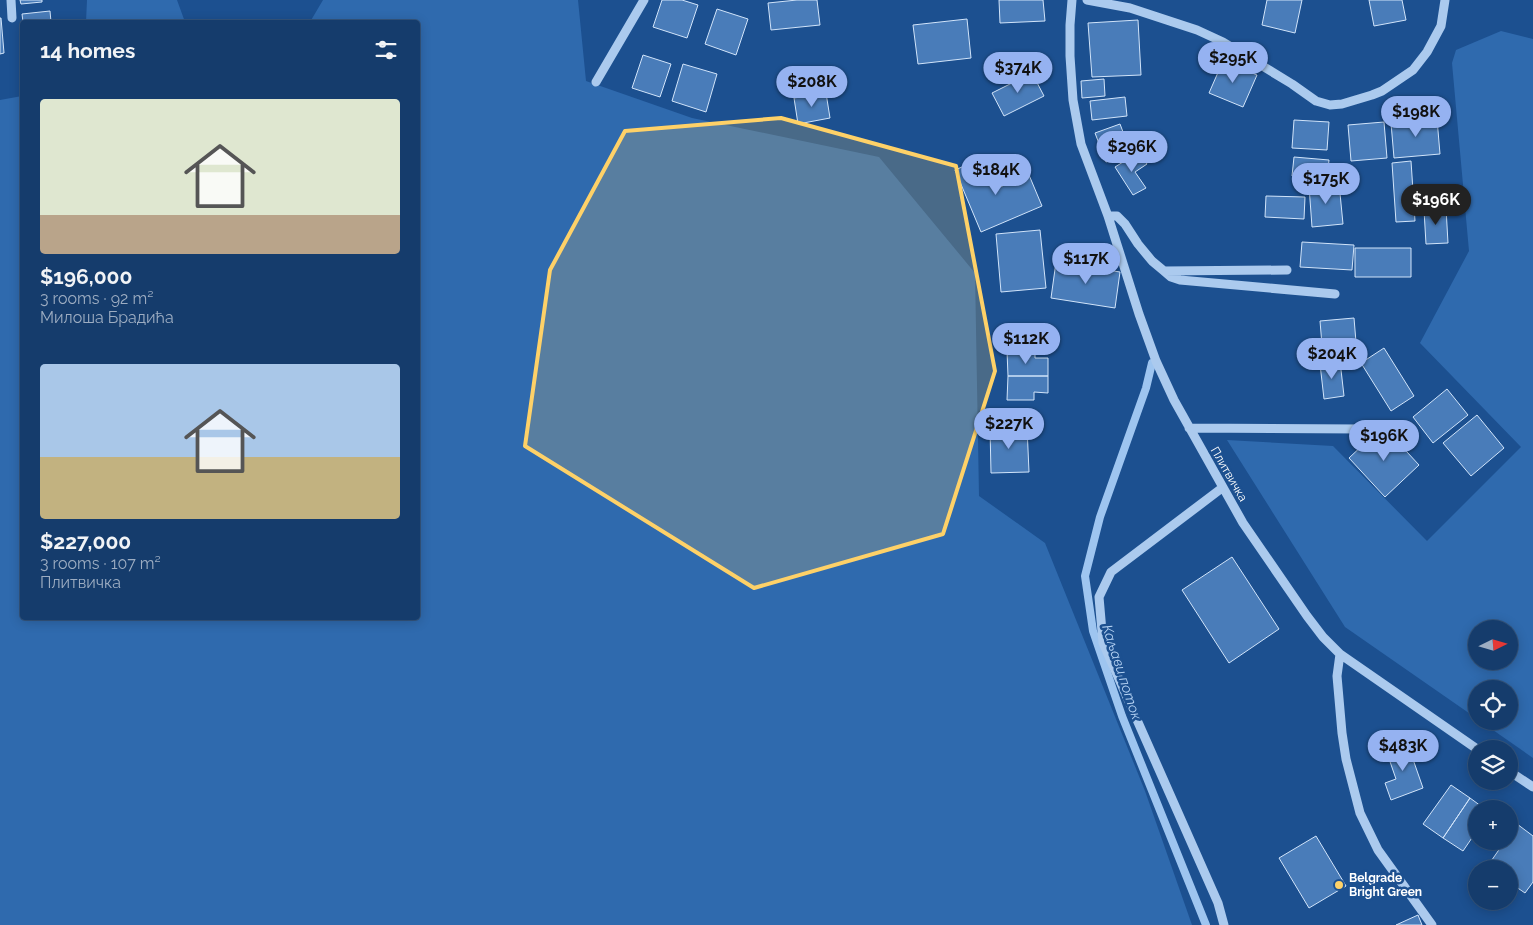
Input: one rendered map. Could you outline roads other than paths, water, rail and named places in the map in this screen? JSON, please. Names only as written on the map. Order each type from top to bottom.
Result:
[{"type":"street","points":[[11,0],[12,18]]},
{"type":"street","points":[[596,82],[644,0]]},
{"type":"street","name":"Плитвичка","points":[[1072,0],[1070,49],[1075,108],[1082,144],[1108,216],[1139,314],[1167,388],[1243,523],[1323,637],[1340,654],[1468,743]]},
{"type":"street","points":[[1087,0],[1130,8],[1198,30],[1223,42],[1316,101],[1342,104],[1382,91],[1413,70],[1427,52],[1441,26],[1445,0]]},
{"type":"street","points":[[1108,216],[1117,216],[1152,261],[1171,277],[1180,280],[1335,294]]},
{"type":"street","points":[[1164,271],[1287,270]]},
{"type":"street","points":[[1189,428],[1362,429]]},
{"type":"street","points":[[1222,488],[1111,572],[1099,597],[1103,642],[1218,903],[1224,925]]},
{"type":"street","points":[[1340,654],[1337,676],[1342,733],[1346,759],[1360,813],[1378,850],[1432,925]]},
{"type":"street","points":[[1518,777],[1533,787]]},
{"type":"waterway","name":"Каљави поток","points":[[1152,363],[1146,388],[1100,517],[1085,576],[1093,631],[1122,716],[1206,925]]},
{"type":"place","name":"Belgrade Bright Green","points":[[1339,885]]}]
